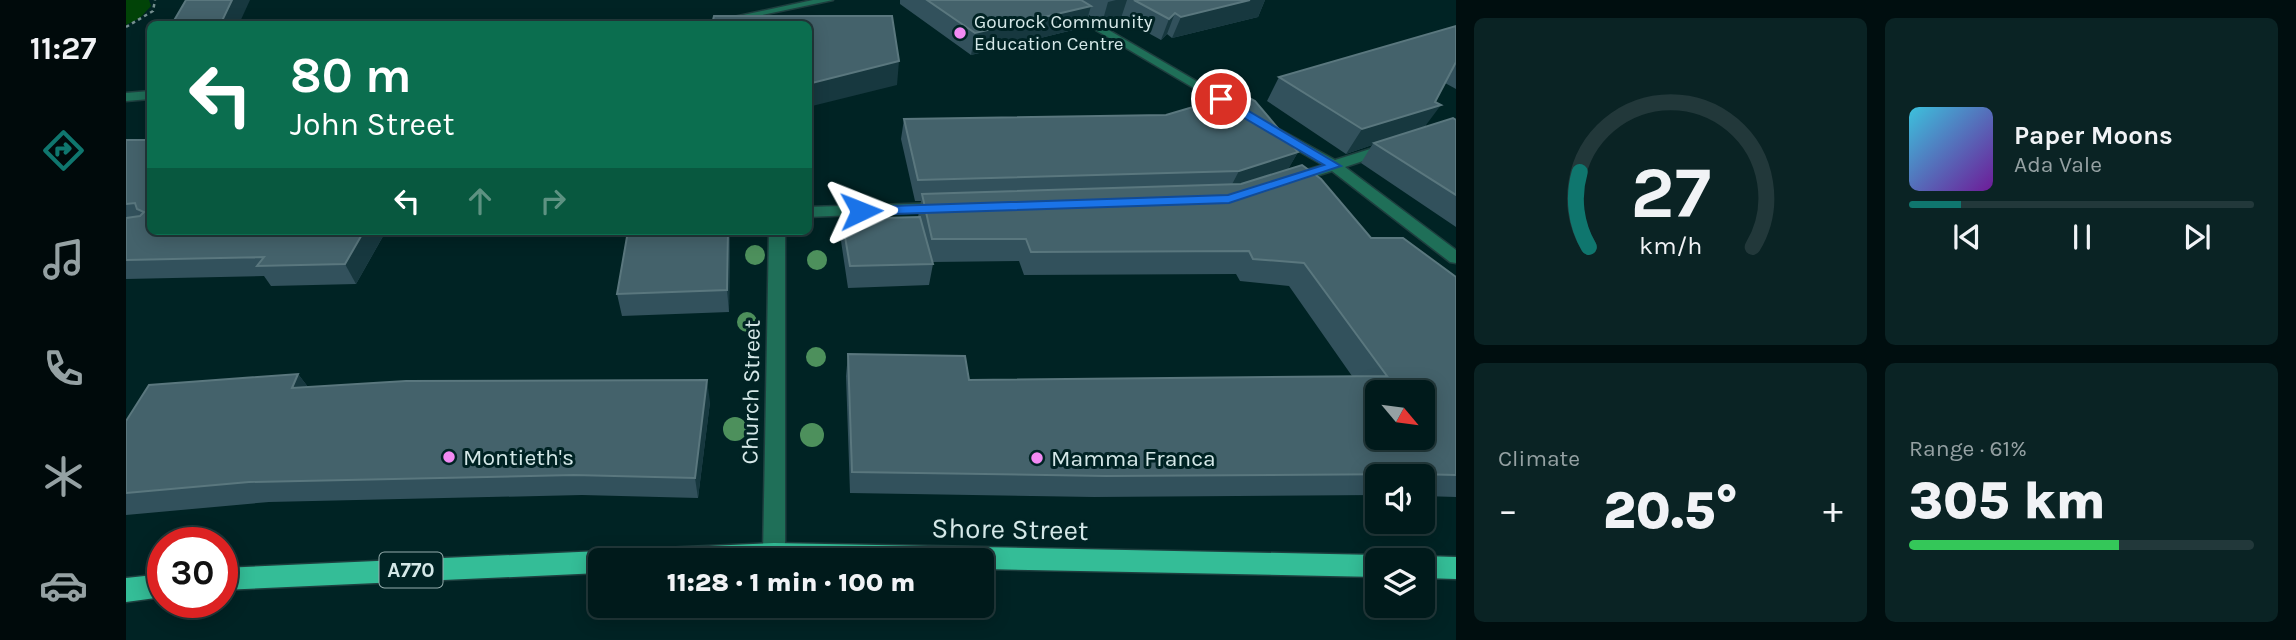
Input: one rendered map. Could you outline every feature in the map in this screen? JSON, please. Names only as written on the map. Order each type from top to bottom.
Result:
[{"type":"main road","name":"Shore Street","points":[[994,558],[1365,566]]},
{"type":"main road","name":"A770","points":[[238,578],[588,563]]},
{"type":"main road","points":[[1435,567],[1456,568]]},
{"type":"main road","points":[[126,590],[147,587]]},
{"type":"street","points":[[758,0],[771,12]]},
{"type":"street","points":[[722,21],[828,0]]},
{"type":"street","points":[[1050,0],[1335,166],[1456,258]]},
{"type":"street","points":[[126,97],[147,95]]},
{"type":"street","points":[[1282,183],[1408,142]]},
{"type":"street","points":[[812,212],[958,208]]},
{"type":"street","name":"Church Street","points":[[774,548],[777,235]]},
{"type":"path","points":[[126,27],[153,11],[155,0]]},
{"type":"green space","points":[[126,0],[149,0],[151,6],[140,18],[126,25]]},
{"type":"building","points":[[186,0],[232,0],[222,21],[174,21]]},
{"type":"building","points":[[927,0],[1081,0],[1091,6],[975,33]]},
{"type":"building","points":[[1134,0],[1250,0],[1181,17],[1175,13],[1169,19]]},
{"type":"building","points":[[714,16],[892,16],[899,61],[812,83],[812,21],[713,21]]},
{"type":"building","points":[[1456,26],[1456,62],[1435,102],[1441,105],[1362,129],[1279,77]]},
{"type":"building","points":[[1240,93],[1255,101],[1298,152],[1239,171],[918,180],[904,119],[1166,115]]},
{"type":"building","points":[[1453,118],[1456,120],[1456,195],[1374,143]]},
{"type":"building","points":[[126,140],[147,140],[147,235],[362,235],[345,264],[257,266],[264,257],[126,260],[126,218],[140,216],[144,212],[137,209],[135,203],[126,204]]},
{"type":"building","points":[[1302,165],[1321,179],[1371,238],[1403,238],[1456,277],[1456,475],[1435,474],[1435,464],[1365,464],[1365,474],[1106,476],[852,472],[848,354],[965,356],[969,380],[1387,376],[1304,263],[1253,259],[1249,251],[1031,252],[1026,239],[932,239],[922,194],[1241,184]]},
{"type":"building","points":[[920,217],[933,264],[850,266],[842,219]]},
{"type":"building","points":[[627,235],[728,235],[727,290],[617,294]]},
{"type":"building","points":[[298,374],[292,388],[406,381],[707,380],[695,478],[574,475],[249,482],[126,493],[126,421],[149,385]]},
{"type":"place","name":"Gourock Community Education Centre","points":[[960,33]]},
{"type":"place","name":"Montieth's","points":[[449,457]]},
{"type":"place","name":"Mamma Franca","points":[[1037,458]]},
{"type":"route","points":[[861,211],[1229,199],[1335,166],[1221,99]]}]
